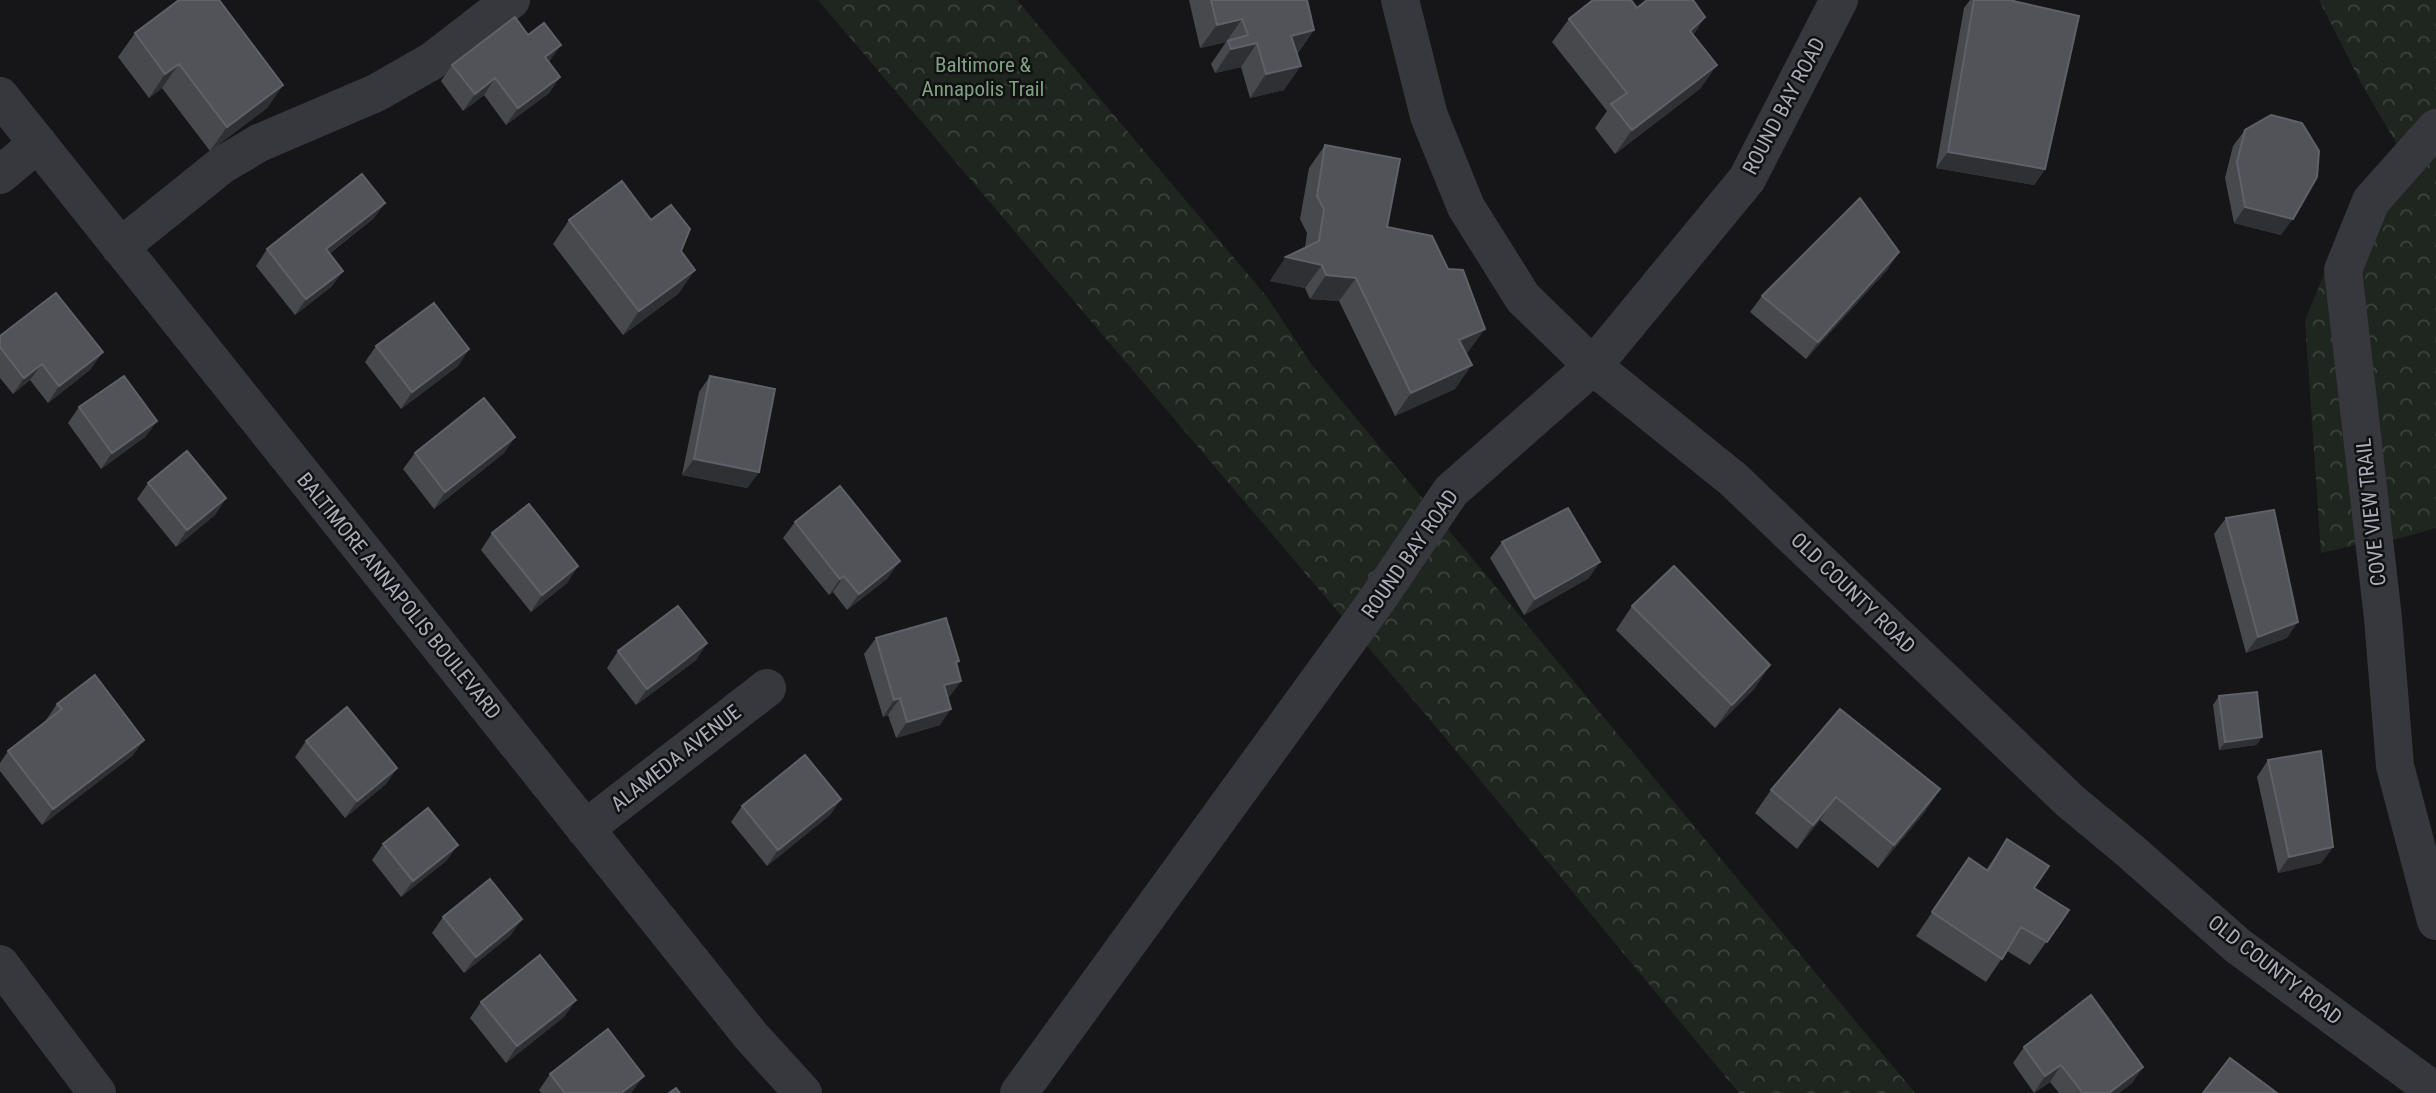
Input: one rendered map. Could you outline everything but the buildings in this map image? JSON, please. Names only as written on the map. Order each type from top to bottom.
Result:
[{"type":"street","points":[[120,247],[222,165],[259,143],[376,93],[432,61],[511,0]]},
{"type":"street","name":"OLD COUNTY ROAD","points":[[1400,0],[1429,116],[1466,207],[1523,298],[1593,366],[1734,480],[2070,801],[2238,946],[2436,1092]]},
{"type":"street","name":"ROUND BAY ROAD","points":[[1016,1088],[1377,600],[1451,491],[1593,366],[1747,179],[1839,0]]},
{"type":"street","name":"BALTIMORE ANNAPOLIS BOULEVARD","points":[[0,96],[751,1036],[803,1093]]},
{"type":"street","name":"COVE VIEW TRAIL","points":[[2436,128],[2371,201],[2343,270],[2383,618],[2395,766],[2436,921]]},
{"type":"street","points":[[0,175],[38,143]]},
{"type":"street","name":"ALAMEDA AVENUE","points":[[585,829],[767,688]]},
{"type":"street","points":[[0,964],[97,1093]]},
{"type":"green space","name":"Baltimore & Annapolis Trail","points":[[818,0],[1017,0],[1267,297],[1312,365],[1915,1093],[1739,1093],[1442,734]]},
{"type":"green space","points":[[2319,0],[2436,0],[2436,528],[2383,543],[2382,539],[2321,553],[2305,321],[2343,227],[2399,148],[2360,81]]}]
